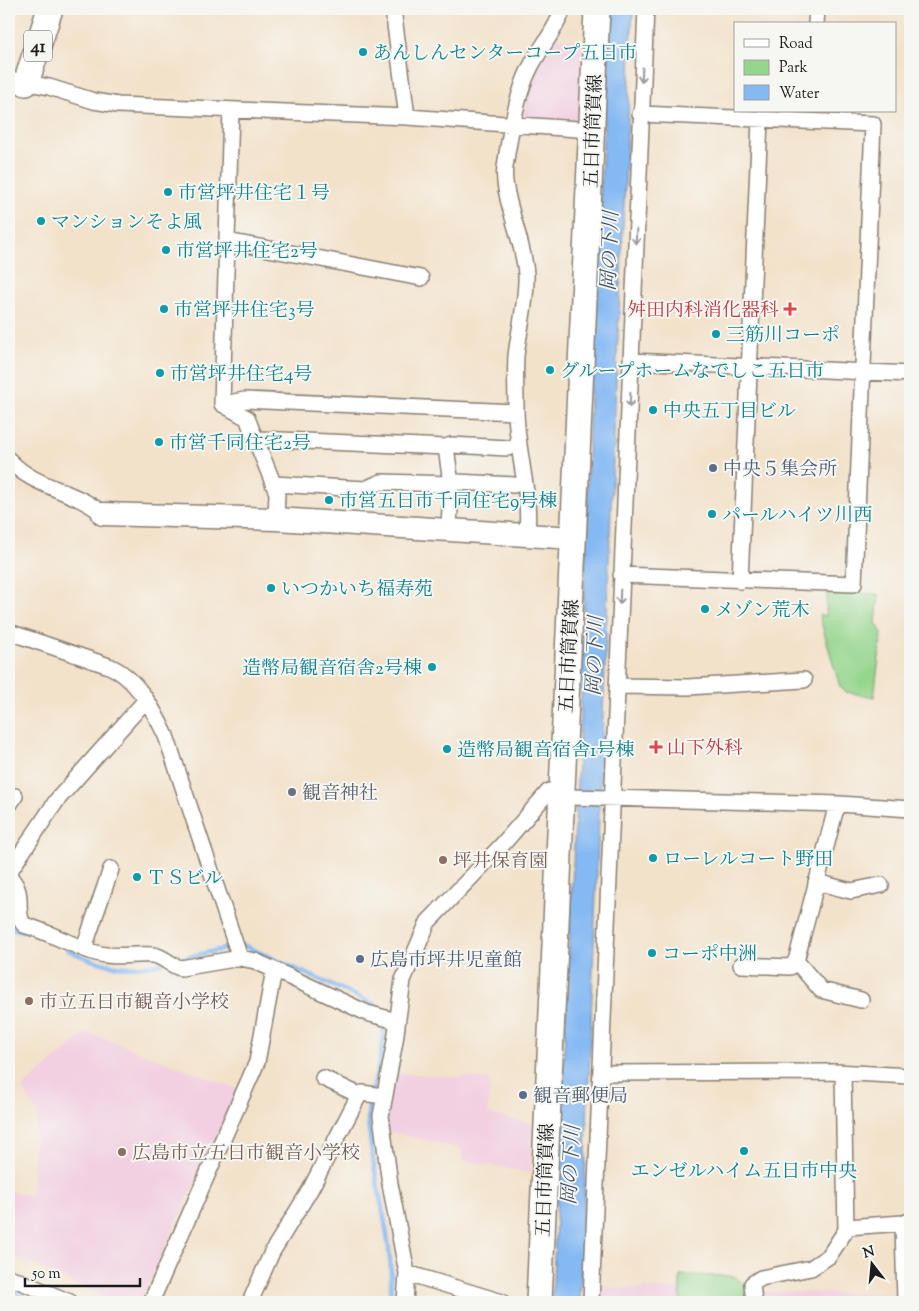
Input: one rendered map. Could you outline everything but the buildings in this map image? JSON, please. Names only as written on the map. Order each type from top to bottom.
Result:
[{"type":"main road","name":"41","points":[[17,81],[50,9]]},
{"type":"main road","name":"五日市筒賀線","points":[[539,1302],[565,796],[596,9]]},
{"type":"street","points":[[393,9],[407,117]]},
{"type":"street","points":[[527,533],[529,514],[516,412],[516,358],[526,295],[526,273],[520,238],[504,184],[504,168],[522,87],[529,70],[559,21],[563,9]]},
{"type":"street","points":[[591,1302],[610,799],[632,361],[640,114],[646,9]]},
{"type":"street","points":[[816,22],[817,9]]},
{"type":"street","points":[[17,81],[49,87],[94,102],[118,105],[407,117],[592,130]]},
{"type":"street","points":[[222,404],[231,110]]},
{"type":"street","points":[[621,575],[854,584],[874,124],[812,117],[760,120],[640,114]]},
{"type":"street","points":[[740,581],[760,120]]},
{"type":"street","points":[[227,241],[421,278]]},
{"type":"street","points":[[632,361],[910,374]]},
{"type":"street","points":[[222,404],[245,400],[516,412]]},
{"type":"street","points":[[222,404],[247,418],[257,439],[277,493],[276,519]]},
{"type":"street","points":[[257,439],[446,448],[452,445],[508,448]]},
{"type":"street","points":[[446,448],[451,484],[449,529]]},
{"type":"street","points":[[9,460],[18,470],[32,479],[90,502],[103,514],[276,519],[527,533],[574,538]]},
{"type":"street","points":[[273,484],[365,489],[380,482],[451,484],[457,482],[514,485]]},
{"type":"street","points":[[9,632],[120,670],[131,680],[158,720],[166,736],[237,950],[274,970],[388,1019]]},
{"type":"street","points":[[617,686],[688,687],[804,680]]},
{"type":"street","points":[[9,872],[57,800],[146,701]]},
{"type":"street","points":[[405,1302],[407,1273],[381,1130],[382,1095],[395,1041],[388,1019],[428,922],[502,845],[549,791],[565,796],[610,799],[840,804],[910,808]]},
{"type":"street","points":[[741,965],[790,967],[796,961],[835,812],[840,804]]},
{"type":"street","points":[[84,948],[111,870]]},
{"type":"street","points":[[9,876],[16,884],[20,896],[21,922],[24,925],[49,932],[84,948],[116,956],[152,955],[174,967],[237,950]]},
{"type":"street","points":[[816,882],[851,891],[881,886]]},
{"type":"street","points":[[796,961],[821,990],[861,1000]]},
{"type":"street","points":[[151,1302],[257,1062],[274,970]]},
{"type":"street","points":[[601,1073],[843,1073],[910,1076]]},
{"type":"street","points":[[754,1302],[752,1284],[761,1278],[801,1272],[816,1265],[836,1248],[847,1227],[843,1073]]},
{"type":"street","points":[[323,1078],[360,1094],[382,1095]]},
{"type":"street","points":[[250,1302],[272,1252],[310,1190],[360,1094]]},
{"type":"street","points":[[847,1227],[906,1222],[905,1302]]},
{"type":"street","points":[[407,1273],[502,1302]]},
{"type":"street","points":[[9,1277],[70,1302]]},
{"type":"shaded area","points":[[554,38],[583,40],[579,121],[522,117],[529,91],[542,58]]},
{"type":"shaded area","name":"広島市立五日市観音小学校","points":[[87,1032],[238,1089],[140,1302],[114,1302],[9,1253],[9,1191],[30,1195],[38,1114],[22,1088]]},
{"type":"shaded area","points":[[394,1073],[490,1079],[488,1114],[533,1124],[531,1173],[461,1160],[462,1149],[387,1131],[386,1112]]},
{"type":"shaded area","points":[[598,1287],[910,1295],[910,1302],[598,1302]]},
{"type":"green space","points":[[827,591],[879,594],[876,623],[882,633],[874,697],[846,692],[840,687],[819,615],[826,616]]},
{"type":"green space","points":[[680,1275],[734,1276],[746,1286],[746,1302],[680,1302]]},
{"type":"water","name":"岡の下川","points":[[610,9],[633,9],[617,358],[580,1302],[552,1302],[581,698],[590,392]]},
{"type":"waterway","points":[[9,928],[25,931]]},
{"type":"waterway","points":[[240,946],[243,945],[376,1005],[382,1015],[384,1027],[383,1042],[369,1104],[368,1122],[389,1251],[391,1268],[390,1302]]},
{"type":"waterway","points":[[174,960],[232,947]]},
{"type":"waterway","points":[[68,950],[92,960],[125,967],[162,963]]},
{"type":"waterway","points":[[9,1290],[39,1302]]},
{"type":"place","name":"あんしんセンターコープ五日市","points":[[363,52]]},
{"type":"place","name":"市営坪井住宅１号","points":[[168,192]]},
{"type":"place","name":"マンションそよ風","points":[[41,221]]},
{"type":"place","name":"市営坪井住宅2号","points":[[166,250]]},
{"type":"place","name":"市営坪井住宅3号","points":[[164,309]]},
{"type":"place","name":"舛田内科消化器科","points":[[790,309]]},
{"type":"place","name":"三筋川コーポ","points":[[716,334]]},
{"type":"place","name":"グループホームなでしこ五日市","points":[[550,370]]},
{"type":"place","name":"市営坪井住宅4号","points":[[160,373]]},
{"type":"place","name":"中央五丁目ビル","points":[[653,410]]},
{"type":"place","name":"市営千同住宅2号","points":[[159,442]]},
{"type":"place","name":"中央５集会所","points":[[713,468]]},
{"type":"place","name":"市営五日市千同住宅9号棟","points":[[329,500]]},
{"type":"place","name":"パールハイツ川西","points":[[712,514]]},
{"type":"place","name":"いつかいち福寿苑","points":[[271,588]]},
{"type":"place","name":"メゾン荒木","points":[[705,609]]},
{"type":"place","name":"造幣局観音宿舎2号棟","points":[[432,667]]},
{"type":"place","name":"山下外科","points":[[656,747]]},
{"type":"place","name":"造幣局観音宿舎1号棟","points":[[447,749]]},
{"type":"place","name":"観音神社","points":[[292,792]]},
{"type":"place","name":"ローレルコート野田","points":[[653,858]]},
{"type":"place","name":"坪井保育園","points":[[443,860]]},
{"type":"place","name":"ＴＳビル","points":[[137,877]]},
{"type":"place","name":"コーポ中洲","points":[[652,953]]},
{"type":"place","name":"広島市坪井児童館","points":[[360,959]]},
{"type":"place","name":"市立五日市観音小学校","points":[[29,1001]]},
{"type":"place","name":"観音郵便局","points":[[523,1095]]},
{"type":"place","name":"エンゼルハイム五日市中央","points":[[744,1151]]},
{"type":"place","name":"広島市立五日市観音小学校","points":[[122,1152]]}]
